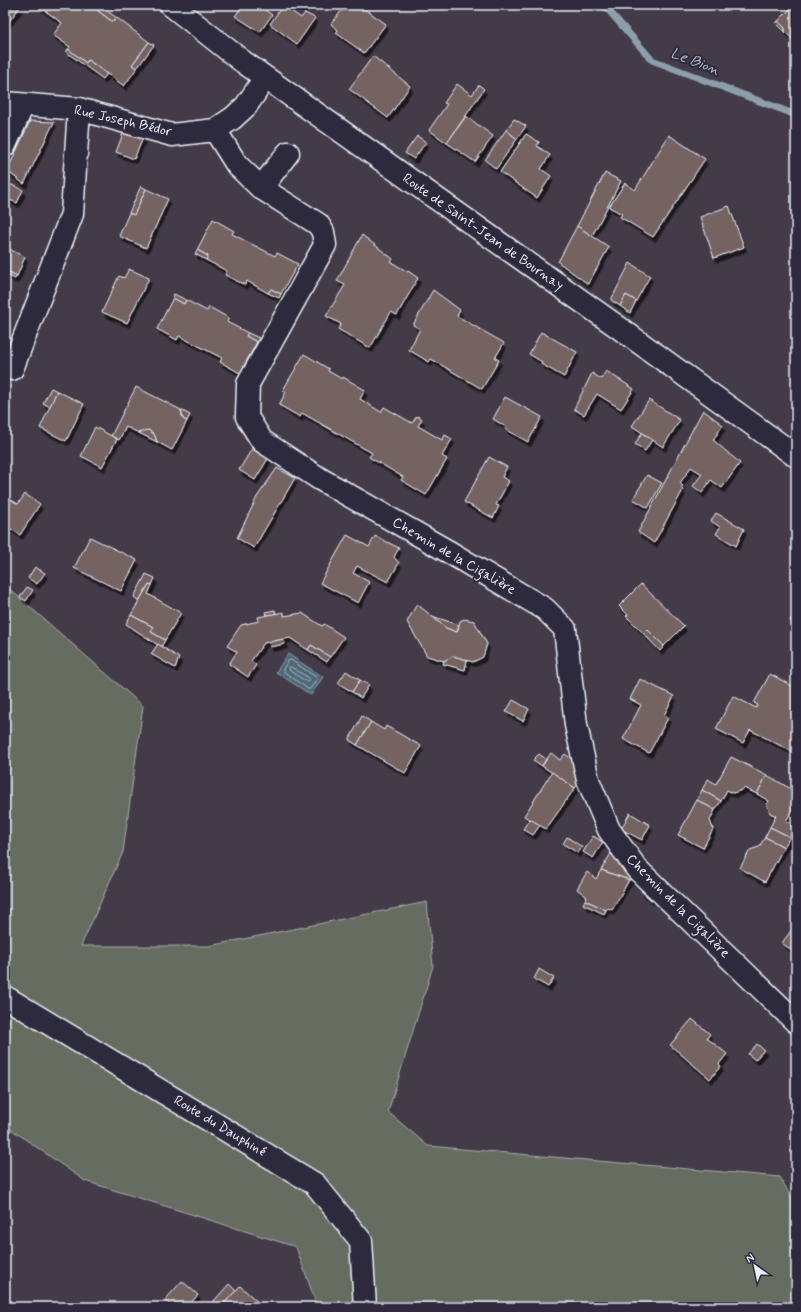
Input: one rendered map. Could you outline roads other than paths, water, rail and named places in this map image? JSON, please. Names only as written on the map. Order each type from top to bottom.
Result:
[{"type":"street","name":"Route de Saint-Jean de Bournay","points":[[171,5],[265,78],[618,327],[796,456]]},
{"type":"street","name":"Rue Joseph Bédor","points":[[14,104],[79,109],[172,135],[215,130],[233,118],[246,106],[265,78]]},
{"type":"street","points":[[5,145],[14,104]]},
{"type":"street","points":[[5,367],[12,369],[72,214],[79,109]]},
{"type":"street","name":"Chemin de la Cigalière","points":[[215,130],[237,165],[261,188],[318,224],[323,232],[325,245],[248,384],[247,417],[262,441],[320,478],[545,609],[565,629],[576,725],[588,780],[609,830],[637,869],[796,1022]]},
{"type":"street","points":[[261,188],[288,153]]},
{"type":"street","name":"Route du Dauphiné","points":[[5,997],[315,1184],[361,1241],[365,1307]]},
{"type":"water","points":[[288,654],[323,677],[311,695],[276,672]]},
{"type":"waterway","name":"Le Bion","points":[[604,5],[652,60],[796,115]]}]
